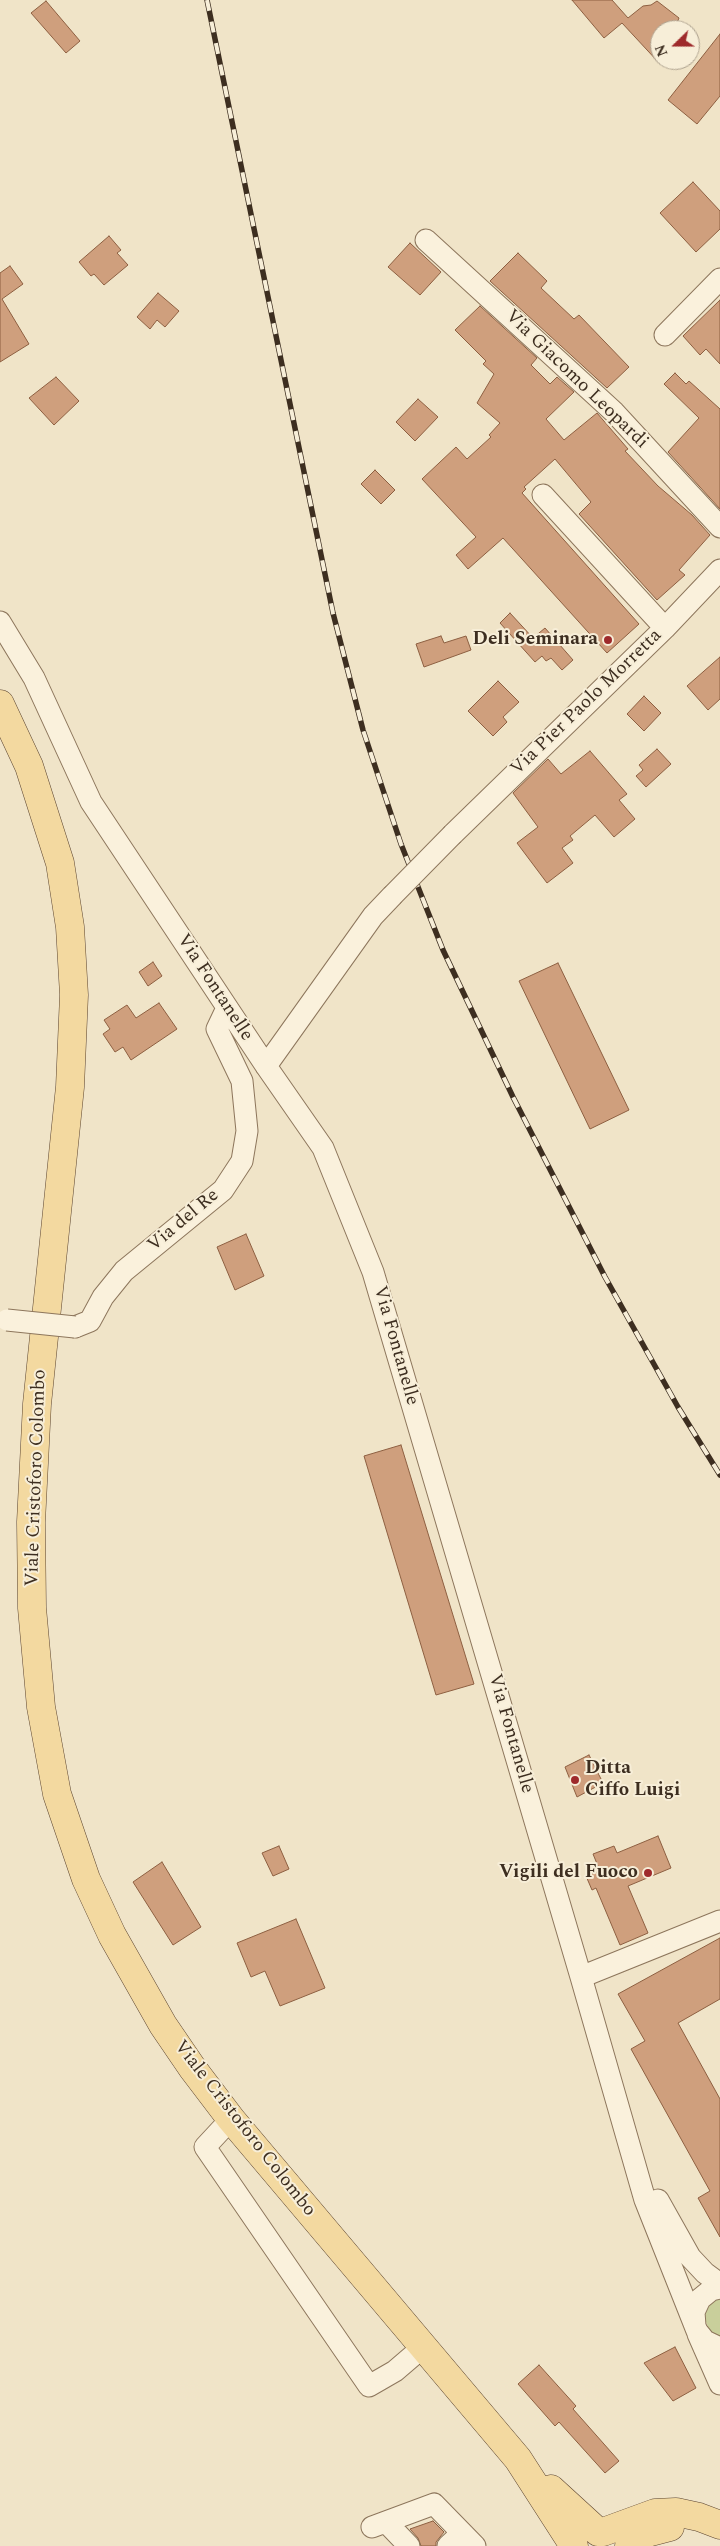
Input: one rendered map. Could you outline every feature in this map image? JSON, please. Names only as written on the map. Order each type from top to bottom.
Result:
[{"type":"main road","name":"Viale Cristoforo Colombo","points":[[0,704],[29,766],[60,863],[70,927],[74,995],[70,1087],[38,1404],[31,1522],[32,1608],[41,1708],[57,1794],[69,1834],[112,1935],[163,2025],[232,2119],[518,2460]]},
{"type":"main road","points":[[518,2460],[600,2539],[655,2512],[676,2512],[699,2517],[720,2525]]},
{"type":"main road","points":[[518,2460],[574,2546]]},
{"type":"main road","points":[[629,2546],[643,2534],[675,2527],[702,2532],[720,2539]]},
{"type":"street","name":"Via Giacomo Leopardi","points":[[426,240],[614,412],[720,527]]},
{"type":"street","points":[[665,335],[720,279]]},
{"type":"street","points":[[543,495],[665,628]]},
{"type":"street","name":"Via Pier Paolo Morretta","points":[[266,1066],[373,916],[453,834],[665,628],[720,570]]},
{"type":"street","name":"Via Fontanelle","points":[[0,622],[34,678],[91,802],[266,1066],[324,1148],[373,1272],[628,2142]]},
{"type":"street","name":"Via del Re","points":[[3,1322],[75,1327],[90,1320],[103,1297],[124,1271],[223,1190],[242,1160],[247,1131],[242,1081],[216,1029],[227,1008]]},
{"type":"street","points":[[581,1977],[720,1921]]},
{"type":"street","points":[[232,2119],[205,2147],[370,2386],[394,2371],[423,2347]]},
{"type":"street","points":[[628,2142],[673,2231],[690,2257],[705,2273],[720,2284]]},
{"type":"street","points":[[628,2142],[645,2200],[720,2384]]},
{"type":"street","points":[[720,2288],[711,2290],[700,2299],[694,2312],[696,2329],[705,2342],[720,2348]]},
{"type":"street","points":[[409,2546],[379,2524],[434,2504],[462,2542]]},
{"type":"green space","points":[[720,2297],[720,2337],[710,2332],[704,2317],[710,2302]]},
{"type":"building","points":[[572,0],[612,0],[628,18],[643,6],[651,5],[657,1],[679,18],[678,20],[650,20],[650,53],[622,23],[604,38]]},
{"type":"building","points":[[46,1],[80,41],[66,53],[31,13]]},
{"type":"building","points":[[720,34],[720,96],[697,124],[668,100],[692,70],[700,70],[700,59]]},
{"type":"building","points":[[693,182],[720,211],[720,229],[696,252],[660,213]]},
{"type":"building","points":[[109,236],[121,250],[117,253],[128,265],[104,285],[94,274],[91,276],[79,262]]},
{"type":"building","points":[[410,243],[441,272],[420,295],[388,267]]},
{"type":"building","points":[[518,253],[547,281],[541,288],[574,319],[579,315],[629,367],[607,388],[490,281]]},
{"type":"building","points":[[10,266],[23,284],[2,299],[29,344],[0,362],[0,273]]},
{"type":"building","points":[[158,293],[179,311],[165,327],[157,320],[150,329],[137,317]]},
{"type":"building","points":[[720,300],[720,364],[706,349],[700,355],[683,336]]},
{"type":"building","points":[[480,306],[537,358],[531,365],[550,384],[557,377],[574,392],[546,419],[564,440],[597,413],[628,449],[625,451],[658,486],[692,515],[710,535],[679,570],[685,575],[657,600],[579,514],[591,502],[555,459],[524,487],[526,489],[522,493],[639,624],[607,653],[503,538],[468,569],[456,555],[476,537],[422,479],[456,447],[467,459],[491,437],[489,435],[500,423],[477,403],[494,374],[483,364],[486,361],[455,330]]},
{"type":"building","points":[[675,373],[686,384],[689,381],[720,409],[720,509],[668,452],[699,418],[664,384]]},
{"type":"building","points":[[56,377],[79,401],[54,425],[29,398]]},
{"type":"building","points":[[418,399],[438,417],[415,441],[396,422]]},
{"type":"building","points":[[375,470],[395,490],[381,504],[361,484]]},
{"type":"building","points":[[510,613],[533,638],[545,628],[573,660],[562,670],[551,658],[546,661],[542,656],[535,662],[500,623]]},
{"type":"building","points":[[441,636],[444,643],[466,636],[471,650],[424,667],[416,644]]},
{"type":"building","points":[[720,657],[720,699],[708,710],[687,686]]},
{"type":"building","points":[[498,681],[519,702],[503,717],[507,722],[493,736],[468,711]]},
{"type":"building","points":[[644,696],[661,713],[644,731],[627,714]]},
{"type":"building","points":[[657,749],[671,764],[646,787],[636,776],[643,770],[639,765]]},
{"type":"building","points":[[590,751],[627,794],[619,800],[635,819],[614,837],[595,815],[570,836],[573,840],[562,848],[573,863],[547,883],[517,843],[538,827],[513,793],[548,759],[561,774]]},
{"type":"building","points":[[153,962],[162,976],[148,986],[139,972]]},
{"type":"building","points":[[558,963],[629,1110],[590,1129],[519,981]]},
{"type":"building","points":[[159,1003],[177,1029],[131,1060],[123,1047],[115,1052],[103,1034],[110,1029],[104,1020],[127,1005],[136,1018]]},
{"type":"building","points":[[246,1234],[264,1276],[235,1290],[217,1247]]},
{"type":"building","points":[[401,1445],[474,1684],[436,1695],[364,1456]]},
{"type":"building","points":[[589,1755],[603,1783],[577,1797],[565,1767]]},
{"type":"building","points":[[658,1836],[671,1868],[628,1886],[648,1933],[620,1945],[596,1888],[592,1890],[586,1876],[600,1871],[593,1854],[614,1846],[617,1853]]},
{"type":"building","points":[[279,1846],[289,1869],[273,1876],[262,1853]]},
{"type":"building","points":[[162,1862],[201,1927],[173,1945],[133,1882]]},
{"type":"building","points":[[296,1919],[325,1988],[280,2006],[265,1971],[251,1977],[237,1943]]},
{"type":"building","points":[[720,1938],[720,1999],[678,2023],[720,2099],[720,2237],[698,2198],[710,2191],[631,2049],[645,2041],[618,1994]]},
{"type":"building","points":[[675,2347],[696,2388],[673,2401],[644,2363]]},
{"type":"building","points":[[539,2365],[576,2406],[573,2409],[619,2461],[605,2473],[559,2422],[555,2426],[518,2384]]},
{"type":"building","points":[[433,2521],[444,2532],[436,2542],[436,2546],[421,2546],[418,2538],[410,2529]]},
{"type":"railway","points":[[207,0],[333,613],[363,730],[401,844],[443,950],[513,1097],[605,1277],[678,1407],[720,1475]]},
{"type":"place","name":"Deli Seminara","points":[[608,640]]},
{"type":"place","name":"Ditta Ciffo Luigi","points":[[575,1780]]},
{"type":"place","name":"Vigili del Fuoco","points":[[648,1873]]}]
